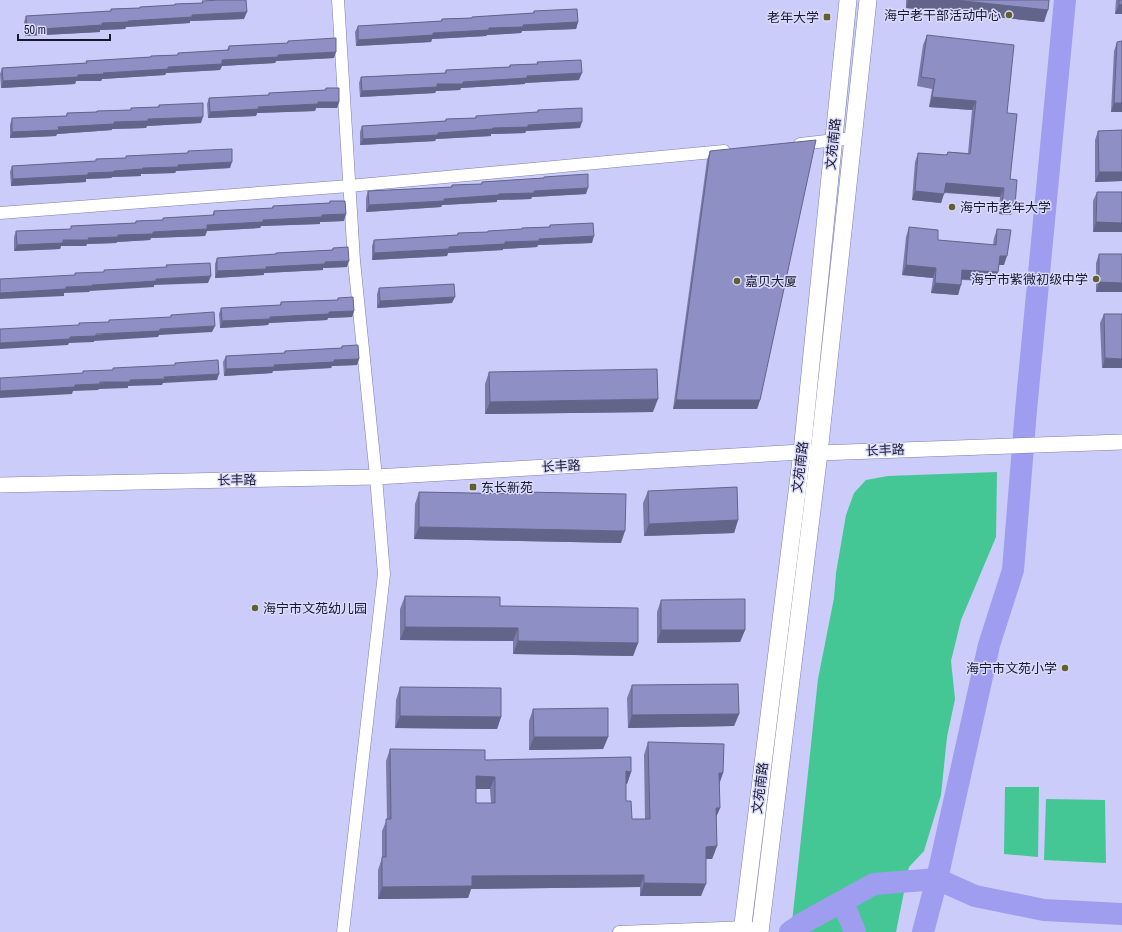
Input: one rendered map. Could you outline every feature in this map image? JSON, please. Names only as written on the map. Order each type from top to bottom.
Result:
[{"type":"main road","name":"文苑南路","points":[[743,930],[802,452],[848,0]]},
{"type":"main road","name":"文苑南路","points":[[761,929],[819,452],[868,0]]},
{"type":"street","points":[[338,0],[354,261],[376,477],[384,574],[343,932]]},
{"type":"street","points":[[791,144],[853,138]]},
{"type":"street","points":[[0,213],[349,186],[738,150]]},
{"type":"street","name":"长丰路","points":[[0,485],[376,477],[802,452],[1122,442]]},
{"type":"street","points":[[619,932],[761,929]]},
{"type":"green space","points":[[997,472],[996,537],[961,620],[951,661],[955,699],[947,737],[941,795],[924,851],[909,867],[896,932],[791,932],[818,679],[834,598],[836,573],[846,515],[854,493],[866,480],[888,476]]},
{"type":"green space","points":[[1005,787],[1039,787],[1038,857],[1004,854]]},
{"type":"green space","points":[[1046,799],[1105,800],[1106,863],[1044,860]]},
{"type":"building","points":[[246,0],[247,12],[192,15],[192,17],[27,30],[26,16],[111,11],[111,9],[203,3],[202,1]]},
{"type":"building","points":[[955,0],[1049,0],[1048,10]]},
{"type":"building","points":[[1119,0],[1122,0],[1122,5],[1119,4]]},
{"type":"building","points":[[577,9],[578,22],[523,25],[523,27],[489,28],[489,30],[433,33],[433,35],[358,40],[358,26],[442,21],[442,19],[472,18],[534,13],[534,11]]},
{"type":"building","points":[[927,35],[1014,45],[1007,113],[1017,114],[1010,179],[1017,180],[1015,205],[1002,204],[1004,188],[946,183],[944,194],[915,191],[918,153],[947,155],[948,152],[970,154],[976,101],[932,97],[935,79],[921,77]]},
{"type":"building","points":[[336,38],[336,52],[222,60],[222,64],[78,75],[78,77],[3,81],[2,68],[87,63],[86,61],[178,55],[178,53],[229,50],[229,46],[288,43],[288,41]]},
{"type":"building","points":[[1122,41],[1122,103],[1114,103],[1117,42]]},
{"type":"building","points":[[581,60],[582,73],[527,76],[527,78],[463,82],[463,84],[437,84],[437,87],[362,91],[361,77],[446,73],[446,70],[510,67],[510,65],[538,64],[537,62]]},
{"type":"building","points":[[326,88],[339,88],[339,102],[318,102],[318,104],[258,107],[259,109],[210,112],[209,98],[269,95],[269,93],[326,90]]},
{"type":"building","points":[[203,103],[203,117],[148,119],[148,121],[114,122],[114,124],[58,127],[59,130],[12,132],[12,118],[67,116],[67,113],[131,110],[131,108],[159,107],[159,105]]},
{"type":"building","points":[[582,108],[582,122],[528,125],[528,127],[493,128],[438,133],[438,135],[363,139],[362,126],[446,121],[446,119],[476,118],[476,116],[538,112],[538,110]]},
{"type":"building","points":[[1122,130],[1122,172],[1099,172],[1098,131]]},
{"type":"building","name":"嘉贝大厦","points":[[816,140],[760,400],[676,400],[710,151]]},
{"type":"building","points":[[232,149],[232,162],[178,165],[178,167],[143,168],[114,172],[88,173],[88,175],[13,179],[12,166],[96,161],[96,159],[126,158],[126,156]]},
{"type":"building","points":[[588,174],[588,188],[534,191],[534,193],[499,194],[444,199],[444,201],[369,205],[368,191],[452,187],[452,185],[482,184],[482,182]]},
{"type":"building","points":[[1097,192],[1122,192],[1122,223],[1096,222]]},
{"type":"building","points":[[330,201],[345,201],[346,214],[322,215],[322,217],[263,220],[263,222],[207,225],[207,229],[153,232],[153,234],[118,235],[118,237],[88,238],[89,240],[63,240],[63,243],[17,245],[16,231],[71,229],[71,226],[136,223],[136,221],[163,220],[163,218],[214,215],[214,211],[273,208],[273,206],[330,203]]},
{"type":"building","points":[[593,223],[594,236],[539,239],[539,241],[505,242],[505,244],[449,247],[449,249],[374,253],[374,240],[458,235],[458,233],[488,232],[522,228],[550,227],[550,225]]},
{"type":"building","points":[[909,227],[938,230],[938,240],[996,245],[997,229],[1011,230],[1007,256],[1000,256],[998,272],[962,270],[961,285],[935,283],[936,268],[906,265]]},
{"type":"building","points":[[348,247],[349,261],[325,262],[325,264],[266,267],[266,269],[217,271],[217,258],[333,250],[333,248]]},
{"type":"building","points":[[1099,254],[1122,254],[1122,283],[1099,282]]},
{"type":"building","points":[[210,263],[211,276],[156,279],[156,281],[0,293],[0,279],[75,275],[75,273],[104,272],[104,270]]},
{"type":"building","points":[[454,284],[455,297],[380,301],[379,288]]},
{"type":"building","points":[[353,297],[354,311],[329,312],[329,314],[270,317],[270,319],[222,321],[221,308],[281,305],[281,302],[338,300],[338,298]]},
{"type":"building","points":[[214,312],[215,326],[160,329],[160,331],[96,334],[96,336],[70,337],[70,339],[0,343],[0,329],[79,325],[79,323],[109,322],[109,320],[171,317],[171,315]]},
{"type":"building","points":[[1104,314],[1122,314],[1122,359],[1105,358]]},
{"type":"building","points":[[358,345],[359,359],[334,360],[334,362],[274,365],[275,367],[226,369],[226,356],[285,353],[285,351],[342,348],[342,346]]},
{"type":"building","points":[[218,360],[219,374],[164,377],[165,379],[130,380],[130,382],[100,382],[100,384],[75,385],[75,387],[0,391],[0,378],[83,373],[83,371],[113,370],[113,368],[175,365],[175,363]]},
{"type":"building","points":[[657,369],[658,399],[490,402],[489,372]]},
{"type":"building","points":[[737,487],[738,520],[649,524],[648,491]]},
{"type":"building","points":[[419,492],[626,494],[625,531],[419,527]]},
{"type":"building","points":[[405,596],[500,597],[500,606],[638,608],[638,643],[518,641],[518,628],[405,627]]},
{"type":"building","points":[[745,599],[745,630],[661,630],[661,600]]},
{"type":"building","points":[[738,684],[739,714],[632,715],[632,685]]},
{"type":"building","points":[[400,687],[501,688],[501,717],[400,716]]},
{"type":"building","points":[[608,708],[608,737],[534,737],[533,709]]},
{"type":"building","points":[[648,742],[724,744],[723,773],[719,773],[720,808],[716,808],[717,846],[706,847],[706,884],[644,883],[644,875],[472,876],[472,886],[382,887],[382,857],[386,857],[386,819],[391,819],[390,749],[485,750],[485,760],[631,757],[631,772],[626,771],[626,801],[631,801],[632,819],[650,819]],"holes":[[[476,776],[495,777],[495,803],[476,803]]]},
{"type":"waterway","points":[[923,932],[937,879],[989,645],[1013,570],[1026,410],[1065,0]]},
{"type":"waterway","points":[[790,932],[803,923],[874,884],[937,879],[975,896],[1044,910],[1122,914]]},
{"type":"waterway","points":[[843,902],[855,932]]},
{"type":"place","name":"海宁老干部活动中心","points":[[1009,15]]},
{"type":"place","name":"老年大学","points":[[827,17]]},
{"type":"place","name":"海宁市老年大学","points":[[952,207]]},
{"type":"place","name":"海宁市紫微初级中学","points":[[1096,279]]},
{"type":"place","name":"嘉贝大厦","points":[[737,281]]},
{"type":"place","name":"东长新苑","points":[[473,487]]},
{"type":"place","name":"海宁市文苑幼儿园","points":[[255,608]]},
{"type":"place","name":"海宁市文苑小学","points":[[1065,668]]}]
